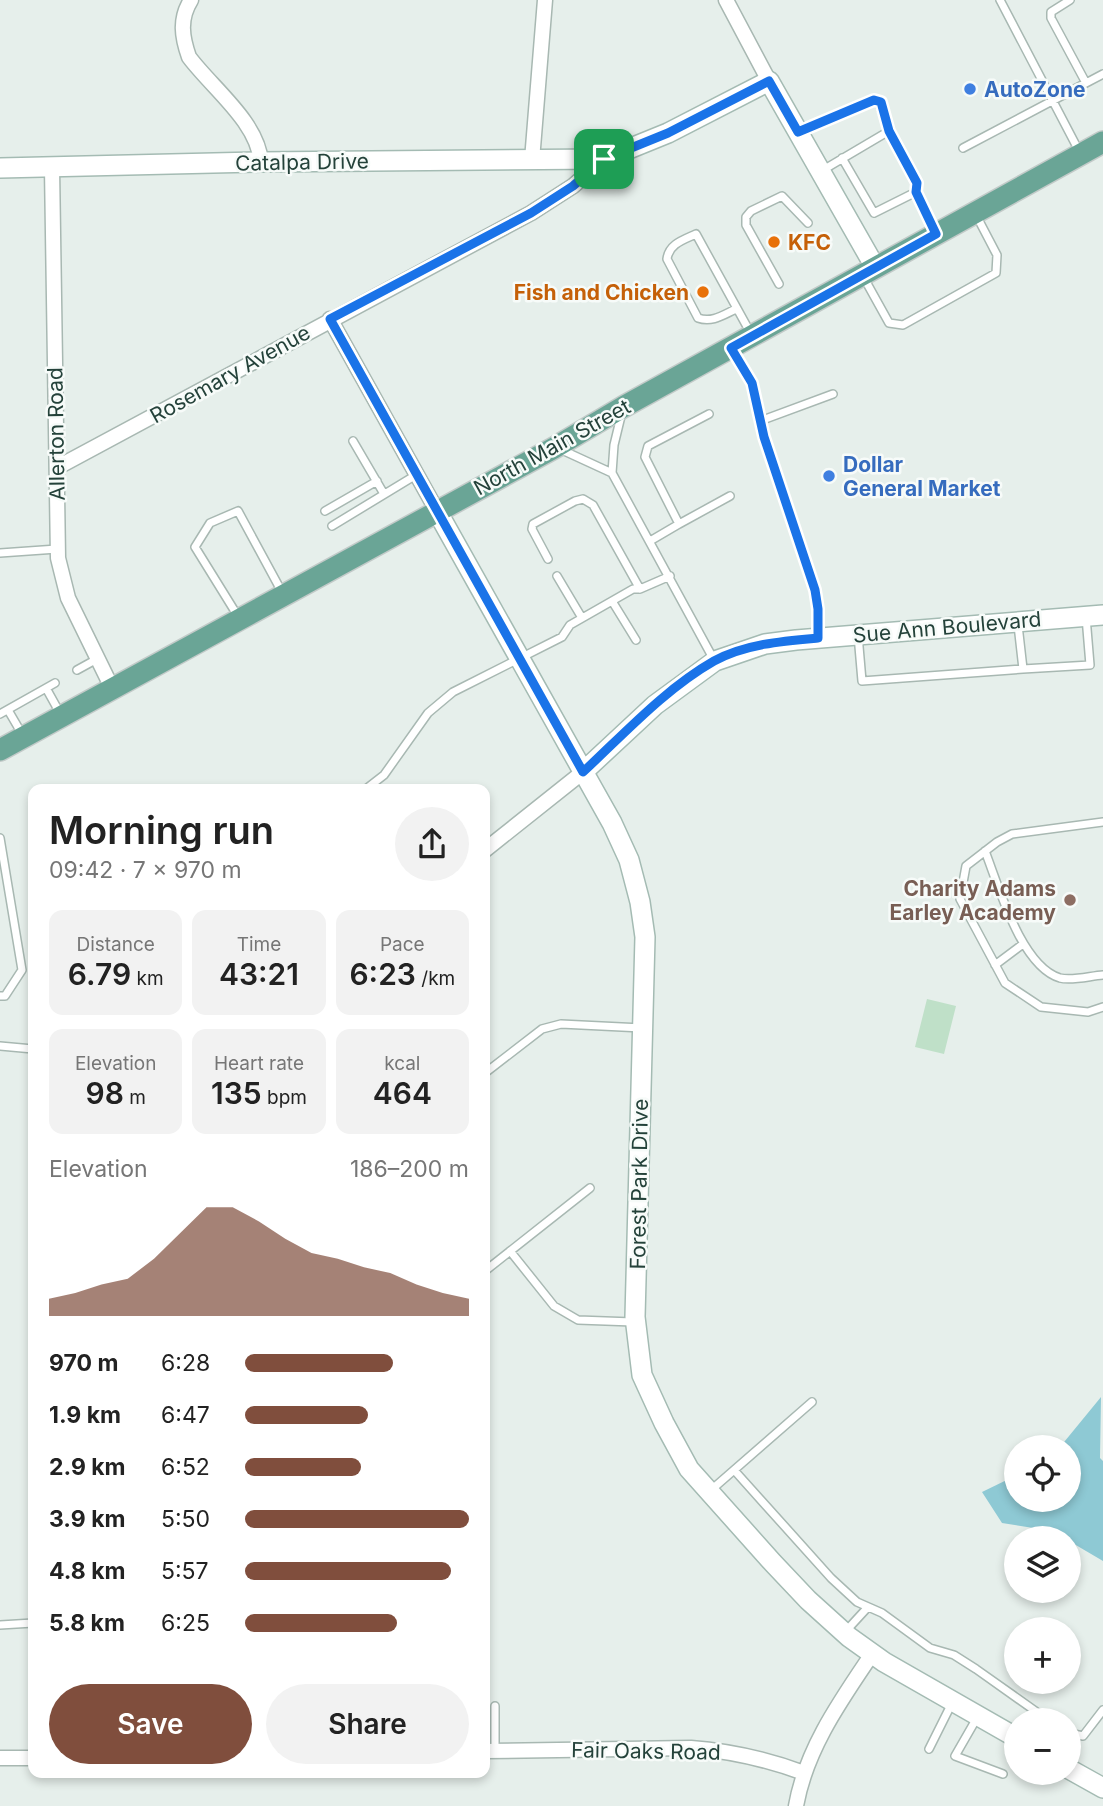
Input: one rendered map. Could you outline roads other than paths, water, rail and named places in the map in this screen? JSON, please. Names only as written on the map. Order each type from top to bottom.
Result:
[{"type":"main road","name":"North Main Street","points":[[0,750],[554,448],[623,407],[1103,142]]},
{"type":"street","points":[[191,0],[182,26],[189,57],[250,130],[261,162]]},
{"type":"street","points":[[532,160],[545,0]]},
{"type":"street","points":[[726,0],[820,171],[869,271]]},
{"type":"street","name":"Rosemary Avenue","points":[[58,467],[531,213],[573,186],[604,159],[668,133],[769,81]]},
{"type":"street","name":"Catalpa Drive","points":[[0,169],[261,162],[604,159]]},
{"type":"street","name":"Allerton Road","points":[[51,168],[58,549],[68,598],[112,688]]},
{"type":"street","points":[[330,319],[437,511]]},
{"type":"street","name":"Forest Park Drive","points":[[437,511],[629,859],[640,902],[645,937],[636,1322],[642,1375],[689,1469],[790,1582],[844,1633],[873,1654],[1004,1730]]},
{"type":"street","name":"Sue Ann Boulevard","points":[[490,846],[583,772],[655,705],[715,661],[765,644],[1095,615]]},
{"type":"street","points":[[796,1806],[804,1773],[817,1743],[873,1654]]},
{"type":"street","name":"Fair Oaks Road","points":[[490,1751],[691,1748],[758,1757],[804,1773]]},
{"type":"street","points":[[0,1758],[28,1758]]},
{"type":"street","points":[[1081,1776],[1103,1788]]},
{"type":"street","points":[[1100,1806],[1103,1801]]},
{"type":"lane","points":[[1000,0],[1081,155]]},
{"type":"lane","points":[[1070,0],[1051,12],[1051,18],[1086,83]]},
{"type":"lane","points":[[963,148],[1103,74]]},
{"type":"lane","points":[[798,132],[878,100],[889,131],[917,183],[916,192],[936,234]]},
{"type":"lane","points":[[820,171],[889,131]]},
{"type":"lane","points":[[842,158],[874,213],[916,192]]},
{"type":"lane","points":[[779,284],[746,225],[746,217],[751,211],[782,196],[808,223]]},
{"type":"lane","points":[[869,271],[889,323],[904,324],[915,318],[996,273],[997,255],[975,213]]},
{"type":"lane","points":[[736,309],[706,321],[698,318],[667,259],[668,252],[675,244],[696,234],[752,336]]},
{"type":"lane","points":[[731,348],[752,383],[764,437],[815,590],[818,638]]},
{"type":"lane","points":[[760,421],[833,394]]},
{"type":"lane","points":[[623,407],[614,445],[612,472],[715,661]]},
{"type":"lane","points":[[679,524],[645,457],[646,451],[649,446],[709,414]]},
{"type":"lane","points":[[354,441],[384,494]]},
{"type":"lane","points":[[554,448],[612,472]]},
{"type":"lane","points":[[332,526],[416,475]]},
{"type":"lane","points":[[325,511],[377,481]]},
{"type":"lane","points":[[650,541],[730,496]]},
{"type":"lane","points":[[548,559],[532,530],[533,524],[583,499],[593,505],[640,589]]},
{"type":"lane","points":[[240,619],[195,547],[210,523],[238,511],[283,595]]},
{"type":"lane","points":[[0,553],[58,549]]},
{"type":"lane","points":[[557,576],[582,618]]},
{"type":"lane","points":[[372,784],[384,775],[428,713],[453,692],[562,637],[570,625],[633,589],[640,589],[670,576]]},
{"type":"lane","points":[[612,601],[636,640]]},
{"type":"lane","points":[[858,635],[862,681],[1090,665],[1095,615]]},
{"type":"lane","points":[[1018,622],[1023,669]]},
{"type":"lane","points":[[77,670],[97,659]]},
{"type":"lane","points":[[0,715],[55,683]]},
{"type":"lane","points":[[46,688],[61,716]]},
{"type":"lane","points":[[8,710],[24,737]]},
{"type":"lane","points":[[1103,822],[1012,834],[997,842],[966,866],[960,899],[1005,983],[1041,1007],[1088,1012],[1103,1007]]},
{"type":"lane","points":[[0,838],[22,970],[5,996],[0,996]]},
{"type":"lane","points":[[985,851],[1023,944],[1043,970],[1062,979],[1103,975]]},
{"type":"lane","points":[[995,965],[1023,944]]},
{"type":"lane","points":[[490,1069],[542,1029],[561,1024],[643,1028]]},
{"type":"lane","points":[[0,1046],[28,1049]]},
{"type":"lane","points":[[490,1267],[590,1188]]},
{"type":"lane","points":[[510,1251],[554,1306],[578,1320],[636,1322]]},
{"type":"lane","points":[[709,1492],[812,1402]]},
{"type":"lane","points":[[734,1470],[831,1578],[857,1602],[882,1613],[930,1648],[954,1656],[976,1669],[1031,1708]]},
{"type":"lane","points":[[844,1633],[868,1607]]},
{"type":"lane","points":[[0,1625],[28,1623]]},
{"type":"lane","points":[[929,1749],[953,1701]]},
{"type":"lane","points":[[490,1751],[495,1706]]},
{"type":"lane","points":[[1081,1736],[1103,1710]]},
{"type":"lane","points":[[979,1716],[955,1756],[1003,1774]]},
{"type":"water","points":[[1101,1397],[1103,1561],[1081,1548],[1081,1526],[1021,1526],[1002,1523],[982,1492],[1004,1481],[1004,1512],[1081,1512],[1081,1435],[1070,1435]]},
{"type":"place","name":"AutoZone","points":[[970,89]]},
{"type":"place","name":"KFC","points":[[774,242]]},
{"type":"place","name":"Fish and Chicken","points":[[703,292]]},
{"type":"place","name":"Dollar General Market","points":[[829,476]]},
{"type":"place","name":"Charity Adams Earley Academy","points":[[1070,900]]}]
